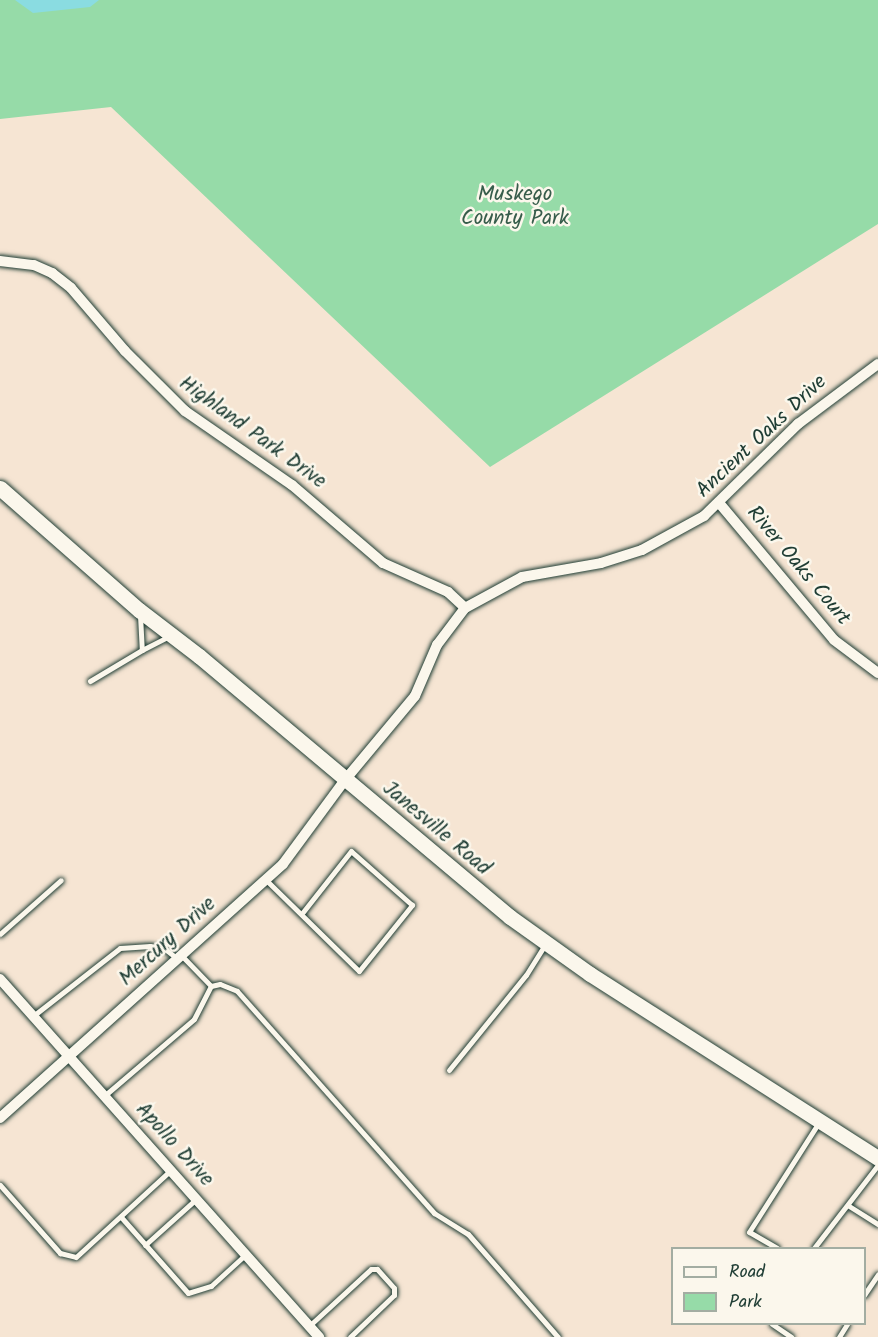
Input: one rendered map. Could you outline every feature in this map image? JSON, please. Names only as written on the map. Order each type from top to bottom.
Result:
[{"type":"main road","name":"Janesville Road","points":[[0,488],[139,610],[173,634],[345,780],[545,942],[878,1158]]},
{"type":"street","name":"Highland Park Drive","points":[[0,261],[34,266],[52,273],[71,288],[125,351],[185,411],[292,485],[383,562],[448,592],[465,608]]},
{"type":"street","name":"Ancient Oaks Drive","points":[[345,780],[415,696],[437,645],[465,608],[522,577],[601,563],[642,550],[720,504],[798,424],[878,364]]},
{"type":"street","name":"River Oaks Court","points":[[720,504],[834,640],[878,673]]},
{"type":"street","name":"Mercury Drive","points":[[0,1118],[283,864],[345,780]]},
{"type":"street","name":"Apollo Drive","points":[[0,979],[319,1337]]},
{"type":"lane","points":[[139,610],[142,650]]},
{"type":"lane","points":[[90,681],[173,634]]},
{"type":"lane","points":[[266,880],[303,912],[359,971],[412,906],[351,851],[303,912]]},
{"type":"lane","points":[[0,934],[61,880]]},
{"type":"lane","points":[[449,1070],[526,975],[545,942]]},
{"type":"lane","points":[[33,1016],[120,948],[150,946],[165,949],[180,957],[211,986]]},
{"type":"lane","points":[[211,986],[220,984],[237,991],[434,1213],[468,1234],[558,1337]]},
{"type":"lane","points":[[104,1096],[194,1019],[211,986]]},
{"type":"lane","points":[[775,1247],[749,1232],[820,1120]]},
{"type":"lane","points":[[815,1247],[828,1225],[849,1206],[878,1165]]},
{"type":"lane","points":[[0,1185],[60,1253],[76,1257],[170,1171]]},
{"type":"lane","points":[[146,1245],[196,1200]]},
{"type":"lane","points":[[849,1206],[878,1224]]},
{"type":"lane","points":[[120,1217],[188,1293],[211,1286],[245,1254]]},
{"type":"lane","points":[[309,1326],[371,1269],[377,1269],[394,1288],[394,1295],[350,1337]]},
{"type":"lane","points":[[866,1293],[878,1274]]},
{"type":"lane","points":[[775,1325],[791,1337]]},
{"type":"green space","name":"Muskego County Park","points":[[0,0],[878,0],[878,224],[490,467],[111,107],[0,119]]},
{"type":"water","points":[[15,0],[99,0],[90,7],[33,13]]}]
